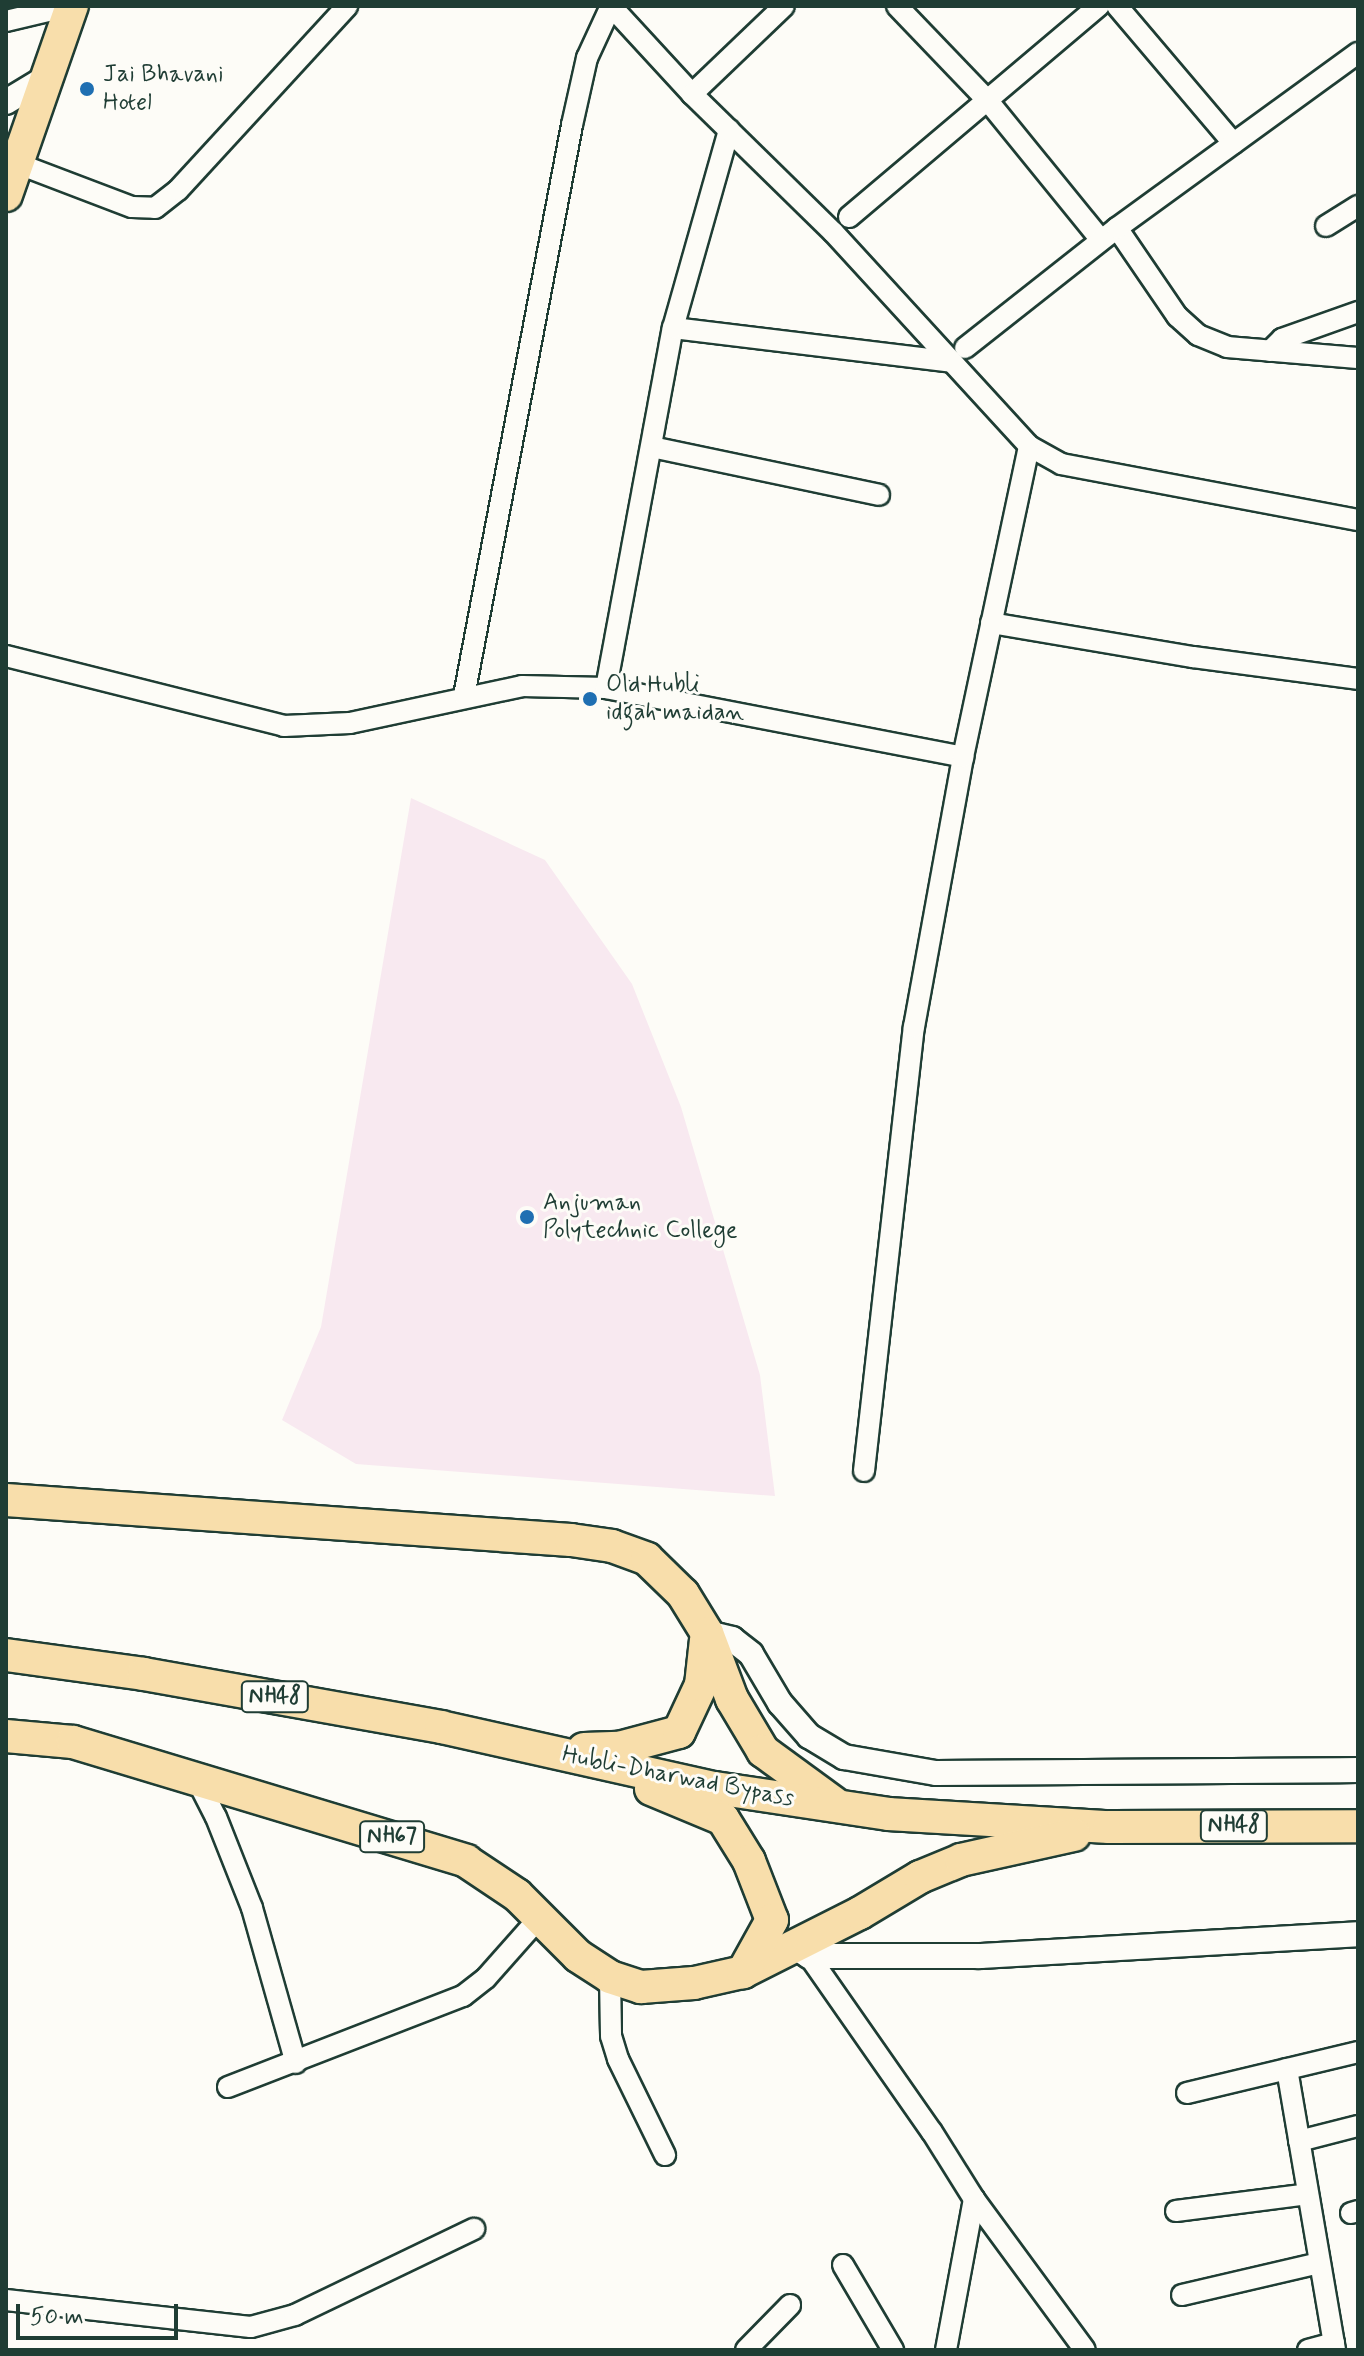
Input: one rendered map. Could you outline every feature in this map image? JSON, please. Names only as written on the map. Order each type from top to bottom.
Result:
[{"type":"highway","points":[[6,195],[70,6]]},
{"type":"highway","points":[[6,1500],[612,1546],[647,1559],[683,1594],[707,1633],[732,1699],[763,1751],[839,1807]]},
{"type":"highway","points":[[542,1750],[619,1748],[679,1732],[701,1685],[707,1633]]},
{"type":"highway","name":"Hubli-Dharwad Bypass","points":[[6,1655],[176,1680],[441,1727],[715,1788],[839,1807],[962,1819],[1109,1827],[1358,1826]]},
{"type":"highway","name":"NH67","points":[[6,1736],[73,1742],[466,1861],[517,1895],[578,1956],[610,1977],[641,1987],[694,1983],[743,1972]]},
{"type":"highway","points":[[542,1750],[723,1819],[749,1861],[772,1920],[743,1972]]},
{"type":"highway","points":[[743,1972],[802,1952],[920,1877],[961,1860],[1109,1827]]},
{"type":"street","points":[[6,21],[70,6]]},
{"type":"street","points":[[16,163],[132,207],[155,208],[178,190],[347,6]]},
{"type":"street","points":[[464,696],[572,125],[587,58],[611,6],[692,94],[959,355],[1029,446],[1061,464],[1358,520]]},
{"type":"street","points":[[692,94],[784,6]]},
{"type":"street","points":[[897,6],[988,101],[1109,234],[1177,316],[1198,335],[1227,347],[1358,358]]},
{"type":"street","points":[[849,217],[1099,6]]},
{"type":"street","points":[[1117,6],[1233,143]]},
{"type":"street","points":[[673,328],[959,355],[1109,234],[1358,53]]},
{"type":"street","points":[[6,102],[44,79]]},
{"type":"street","points":[[606,688],[673,328],[729,130]]},
{"type":"street","points":[[1326,226],[1358,206]]},
{"type":"street","points":[[1270,351],[1282,339],[1358,312]]},
{"type":"street","points":[[864,1471],[914,1027],[963,757],[1029,446]]},
{"type":"street","points":[[652,447],[879,495]]},
{"type":"street","points":[[991,623],[1193,657],[1358,679]]},
{"type":"street","points":[[6,656],[284,726],[350,723],[464,696],[522,686],[606,688],[963,757]]},
{"type":"street","points":[[707,1633],[732,1639],[751,1654],[780,1703],[809,1736],[844,1757],[936,1773],[1358,1770]]},
{"type":"street","points":[[198,1782],[216,1817],[252,1908],[296,2063]]},
{"type":"street","points":[[228,2087],[463,1996],[486,1978],[539,1918]]},
{"type":"street","points":[[802,1952],[980,1956],[1358,1934]]},
{"type":"street","points":[[802,1952],[932,2132],[974,2199],[1085,2350]]},
{"type":"street","points":[[610,1977],[611,2036],[618,2059],[665,2155]]},
{"type":"street","points":[[1187,2093],[1358,2052]]},
{"type":"street","points":[[1287,2069],[1335,2347],[1308,2350]]},
{"type":"street","points":[[1299,2141],[1358,2126]]},
{"type":"street","points":[[1176,2211],[1308,2194]]},
{"type":"street","points":[[946,2350],[974,2199]]},
{"type":"street","points":[[6,2300],[251,2327],[295,2315],[474,2229]]},
{"type":"street","points":[[1182,2295],[1319,2263]]},
{"type":"street","points":[[843,2265],[893,2350]]},
{"type":"street","points":[[746,2350],[790,2305]]},
{"type":"shaded area","name":"Anjuman Polytechnic College","points":[[411,798],[545,860],[632,984],[681,1107],[760,1375],[775,1496],[356,1464],[282,1420],[321,1327]]},
{"type":"place","name":"Jai Bhavani Hotel","points":[[87,89]]},
{"type":"place","name":"Old Hubli idgah maidan","points":[[590,699]]},
{"type":"place","name":"Anjuman Polytechnic College","points":[[527,1217]]}]
